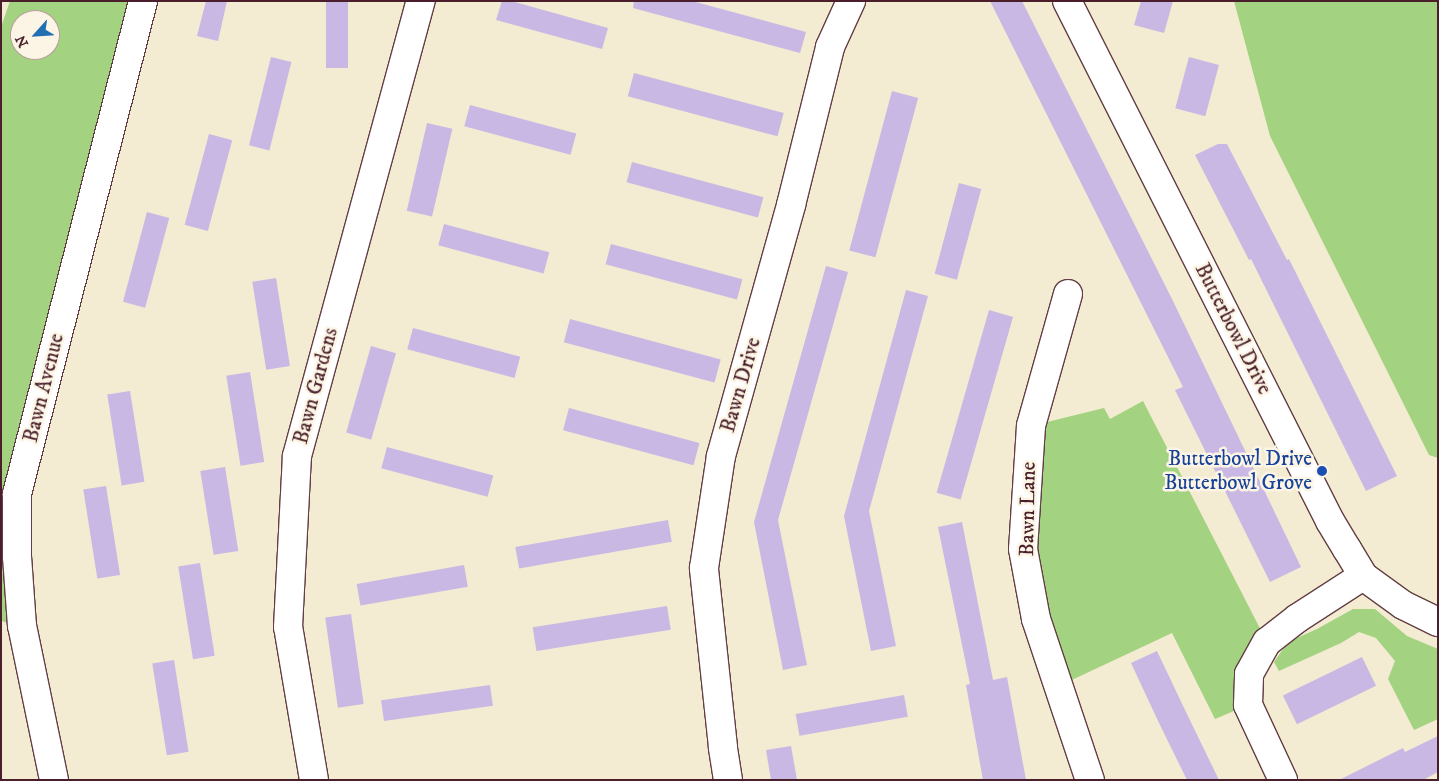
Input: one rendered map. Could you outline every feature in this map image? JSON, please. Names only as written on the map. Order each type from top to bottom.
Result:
[{"type":"street","name":"Bawn Avenue","points":[[54,780],[22,626],[16,557],[17,494],[144,1]]},
{"type":"street","name":"Bawn Gardens","points":[[314,780],[288,627],[297,456],[420,1]]},
{"type":"street","name":"Bawn Drive","points":[[728,780],[704,568],[720,465],[791,205],[830,47],[851,1]]},
{"type":"street","name":"Butterbowl Drive","points":[[1067,1],[1330,521],[1363,576],[1404,605],[1438,622]]},
{"type":"street","name":"Bawn Lane","points":[[1068,294],[1031,426],[1023,549],[1036,619],[1090,780]]},
{"type":"street","points":[[1283,780],[1248,705],[1249,674],[1267,642],[1298,618],[1363,576]]},
{"type":"green space","points":[[10,1],[143,1],[17,494],[22,626],[1,621],[1,27]]},
{"type":"green space","points":[[1234,1],[1438,1],[1438,458],[1429,455],[1270,136]]},
{"type":"green space","points":[[1143,401],[1267,642],[1248,705],[1215,719],[1172,633],[1059,686],[1036,619],[1031,426],[1104,408],[1110,419]]},
{"type":"green space","points":[[1353,609],[1375,609],[1407,636],[1438,649],[1438,719],[1414,730],[1388,679],[1395,661],[1376,638],[1359,632],[1341,643],[1279,671],[1274,662],[1288,642],[1317,629]]},
{"type":"building","points":[[206,1],[227,1],[218,41],[197,36]]},
{"type":"building","points":[[326,1],[348,1],[348,68],[326,68]]},
{"type":"building","points":[[502,1],[511,1],[608,28],[602,49],[496,20]]},
{"type":"building","points":[[634,1],[692,1],[806,32],[800,53],[633,8]]},
{"type":"building","points":[[990,1],[1022,1],[1173,301],[1301,567],[1270,582],[1175,390],[1183,387]]},
{"type":"building","points":[[1141,1],[1173,1],[1164,33],[1134,25]]},
{"type":"building","points":[[271,57],[291,62],[269,150],[249,145]]},
{"type":"building","points":[[1189,57],[1219,65],[1205,116],[1175,108]]},
{"type":"building","points":[[634,73],[784,113],[778,136],[628,96]]},
{"type":"building","points":[[892,91],[918,98],[875,257],[849,250]]},
{"type":"building","points":[[470,105],[576,133],[571,155],[464,126]]},
{"type":"building","points":[[427,123],[452,129],[432,217],[407,211]]},
{"type":"building","points":[[209,134],[232,140],[208,231],[185,225]]},
{"type":"building","points":[[1218,144],[1227,144],[1287,260],[1289,259],[1397,476],[1366,491],[1251,259],[1249,260],[1195,155]]},
{"type":"building","points":[[632,162],[763,197],[758,217],[627,182]]},
{"type":"building","points":[[959,183],[981,189],[957,280],[935,274]]},
{"type":"building","points":[[147,212],[169,218],[145,308],[123,302]]},
{"type":"building","points":[[444,224],[549,252],[544,273],[438,245]]},
{"type":"building","points":[[611,244],[742,279],[737,299],[606,264]]},
{"type":"building","points":[[826,266],[848,272],[778,520],[807,665],[783,670],[754,522]]},
{"type":"building","points":[[276,278],[290,366],[266,370],[252,282]]},
{"type":"building","points":[[906,290],[928,296],[869,511],[896,646],[871,651],[844,516]]},
{"type":"building","points":[[989,310],[1013,317],[961,500],[937,493]]},
{"type":"building","points":[[570,319],[721,359],[714,383],[564,342]]},
{"type":"building","points":[[413,328],[520,357],[515,378],[407,349]]},
{"type":"building","points":[[371,346],[396,353],[371,440],[346,433]]},
{"type":"building","points":[[250,372],[264,462],[241,466],[226,376]]},
{"type":"building","points":[[130,391],[144,482],[122,485],[107,395]]},
{"type":"building","points":[[569,408],[699,443],[693,465],[563,430]]},
{"type":"building","points":[[387,447],[493,475],[488,497],[381,468]]},
{"type":"building","points":[[225,467],[238,551],[214,555],[200,471]]},
{"type":"building","points":[[106,486],[120,575],[97,578],[83,490]]},
{"type":"building","points":[[668,520],[672,542],[519,569],[515,547]]},
{"type":"building","points":[[962,522],[993,680],[1007,677],[1026,780],[983,780],[966,685],[970,684],[938,527]]},
{"type":"building","points":[[200,563],[215,656],[193,659],[178,566]]},
{"type":"building","points":[[464,565],[468,587],[360,606],[357,584]]},
{"type":"building","points":[[667,606],[671,630],[536,651],[533,627]]},
{"type":"building","points":[[351,614],[364,704],[338,708],[325,618]]},
{"type":"building","points":[[1157,651],[1219,780],[1187,780],[1159,723],[1131,663]]},
{"type":"building","points":[[1362,657],[1376,686],[1297,724],[1283,696]]},
{"type":"building","points":[[174,660],[189,752],[167,755],[152,663]]},
{"type":"building","points":[[490,685],[493,706],[384,721],[381,700]]},
{"type":"building","points":[[904,695],[908,717],[799,736],[796,714]]},
{"type":"building","points":[[1438,736],[1438,772],[1423,780],[1339,780],[1403,748],[1405,752]]},
{"type":"building","points":[[791,746],[797,780],[771,780],[766,750]]},
{"type":"place","name":"Butterbowl Drive Butterbowl Grove","points":[[1322,471]]}]
